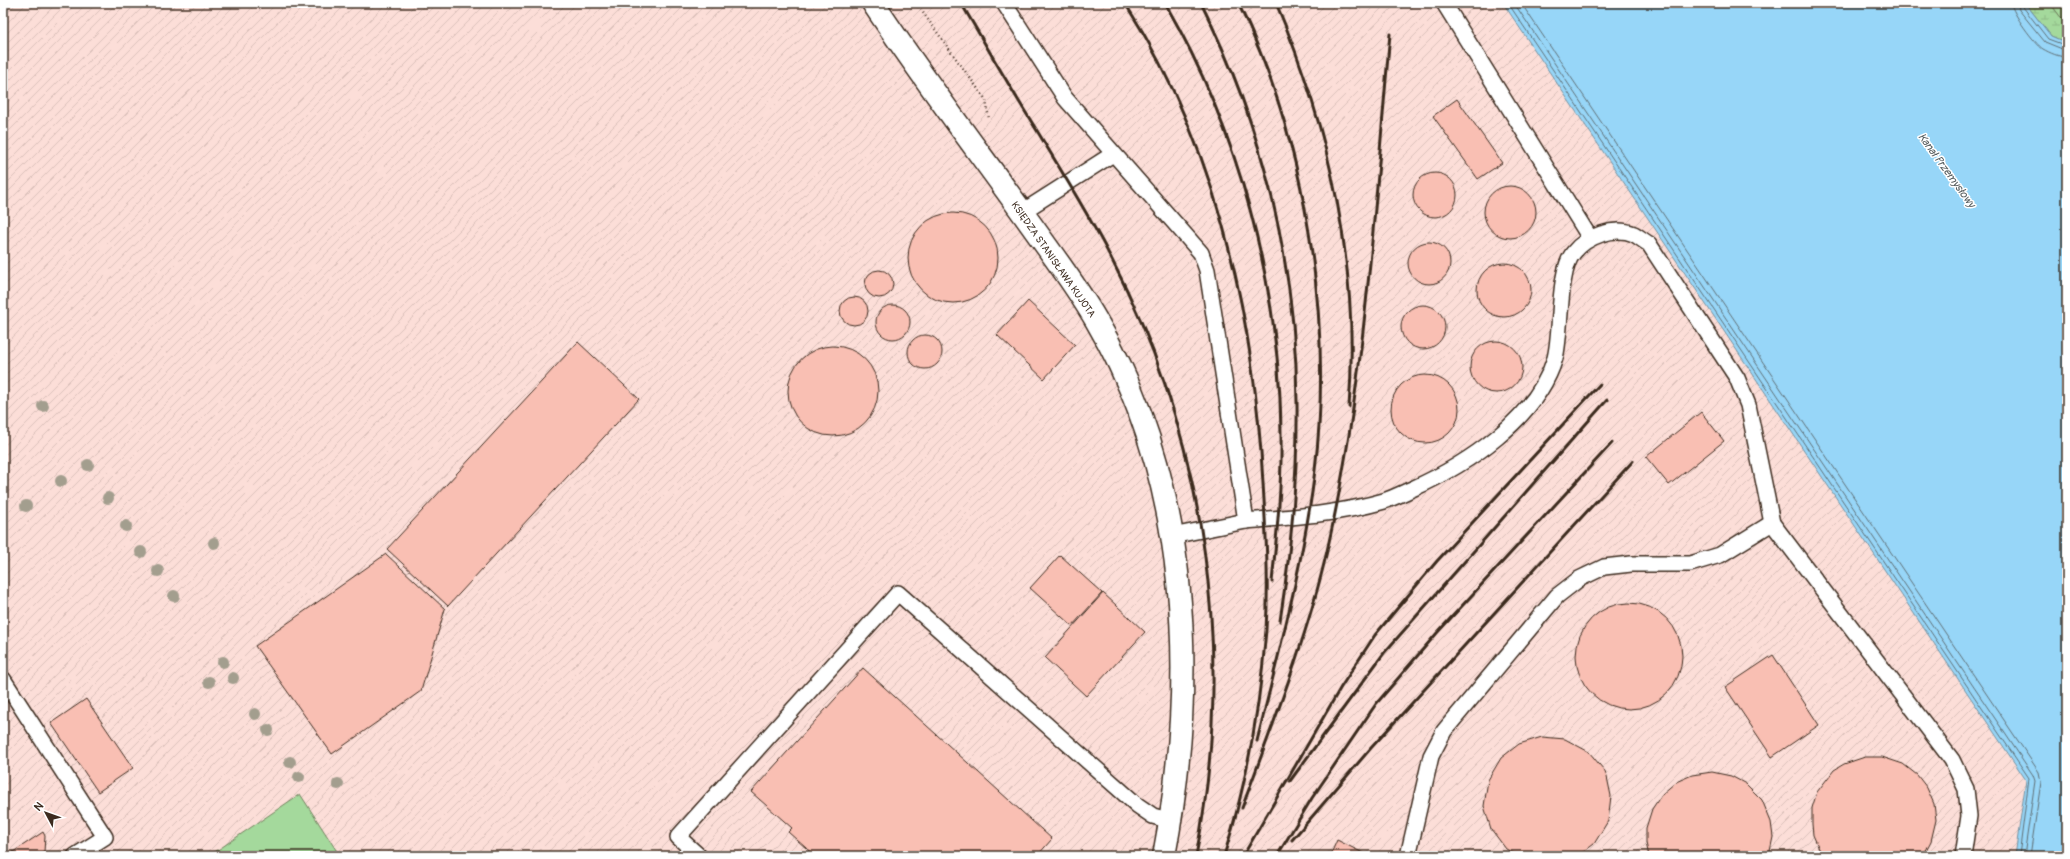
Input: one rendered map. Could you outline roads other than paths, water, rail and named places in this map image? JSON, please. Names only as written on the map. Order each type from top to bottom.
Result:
[{"type":"street","name":"KSIĘDZA STANISŁAWA KUJOTA","points":[[873,3],[1087,305],[1119,362],[1139,409],[1154,454],[1165,498],[1172,536],[1180,613],[1182,671],[1180,747],[1164,856]]},
{"type":"lane","points":[[1004,3],[1065,98],[1202,253],[1207,270],[1246,521]]},
{"type":"lane","points":[[1444,3],[1590,238]]},
{"type":"lane","points":[[1022,212],[1113,154]]},
{"type":"lane","points":[[1172,536],[1246,521],[1335,512],[1385,501],[1431,480],[1465,462],[1506,429],[1533,401],[1548,378],[1555,357],[1564,275],[1573,252],[1590,238],[1611,231],[1633,234],[1649,244],[1733,371],[1748,405],[1772,523],[1952,760],[1966,789],[1969,809],[1963,856]]},
{"type":"lane","points":[[1408,856],[1431,756],[1444,731],[1557,596],[1579,579],[1604,567],[1631,564],[1690,564],[1720,555],[1772,523]]},
{"type":"lane","points":[[699,856],[678,837],[898,593],[1137,806],[1153,816],[1170,821]]},
{"type":"lane","points":[[3,679],[105,837],[76,856]]},
{"type":"water","name":"Kanał Przemysłowy","points":[[1503,3],[2025,3],[2051,36],[2067,43],[2067,856],[2015,856],[2026,780]]},
{"type":"railway","points":[[961,3],[1075,194],[1112,260],[1144,330],[1171,402],[1191,476],[1204,551],[1212,627],[1213,703],[1207,780],[1196,856]]},
{"type":"railway","points":[[1125,3],[1157,58],[1184,115],[1207,174],[1225,234],[1240,295],[1251,358],[1263,483],[1267,556],[1266,630],[1256,716],[1246,772],[1224,856]]},
{"type":"railway","points":[[1165,3],[1191,52],[1214,104],[1234,157],[1250,211],[1263,266],[1273,322],[1279,378],[1281,434],[1280,490],[1272,582]]},
{"type":"railway","points":[[1201,3],[1223,50],[1242,98],[1258,147],[1272,197],[1283,248],[1290,299],[1295,351],[1297,429],[1295,484],[1280,621]]},
{"type":"railway","points":[[1238,3],[1262,56],[1281,112],[1297,171],[1309,231],[1316,292],[1320,352],[1320,412],[1315,470],[1310,504],[1298,572],[1257,741]]},
{"type":"railway","points":[[1276,3],[1312,100],[1326,150],[1337,200],[1345,252],[1350,303],[1351,355],[1349,407]]},
{"type":"railway","points":[[1242,808],[1289,681],[1310,616],[1327,551],[1340,487],[1360,358],[1390,34]]},
{"type":"railway","points":[[1243,856],[1341,687],[1375,635],[1437,561],[1600,384]]},
{"type":"railway","points":[[1290,781],[1384,653],[1607,400]]},
{"type":"railway","points":[[1277,856],[1312,798],[1376,704],[1437,633],[1612,443]]},
{"type":"railway","points":[[1292,840],[1371,748],[1633,461]]}]
